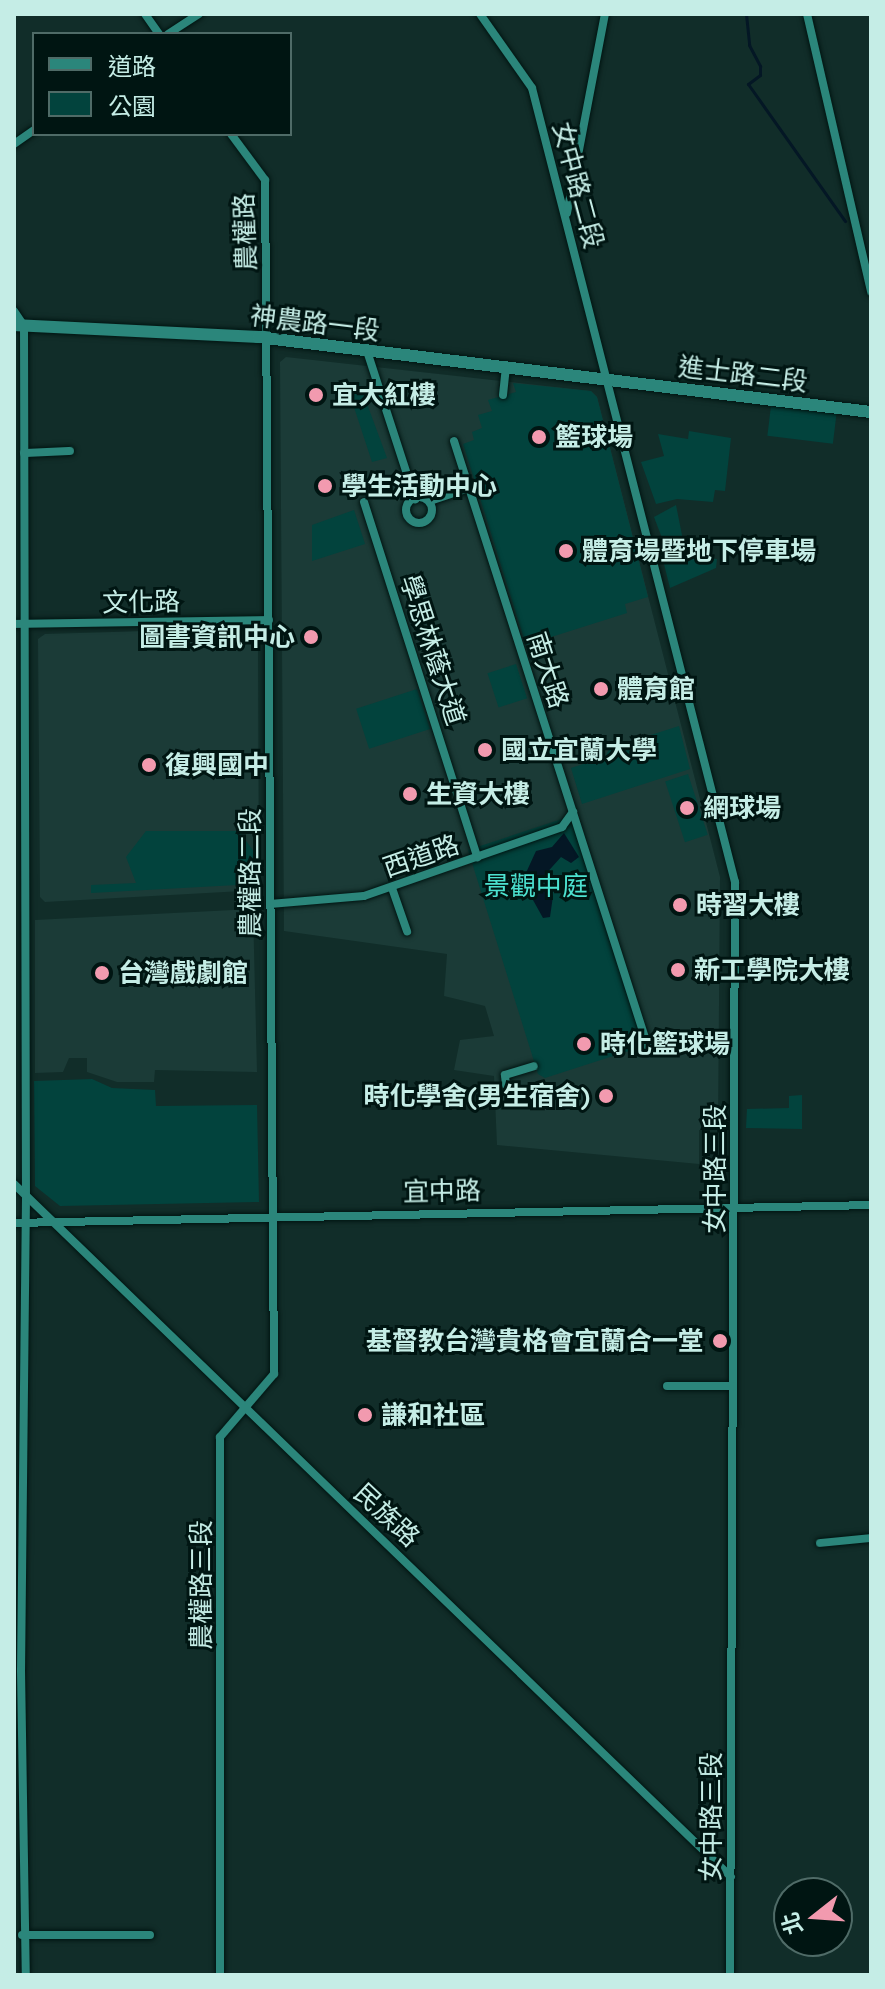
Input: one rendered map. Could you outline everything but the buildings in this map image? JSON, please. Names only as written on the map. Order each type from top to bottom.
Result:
[{"type":"street","points":[[145,14],[158,32]]},
{"type":"street","points":[[171,32],[199,14]]},
{"type":"street","name":"女中路二段","points":[[480,14],[532,88],[609,379]]},
{"type":"street","points":[[566,218],[605,14]]},
{"type":"street","points":[[807,14],[871,292]]},
{"type":"street","points":[[14,144],[32,131]]},
{"type":"street","name":"農權路","points":[[232,136],[265,180],[267,339]]},
{"type":"street","points":[[14,311],[19,325],[24,453],[19,624],[26,1196],[22,1935],[26,1975]]},
{"type":"street","name":"神農路一段","points":[[19,325],[267,339],[609,379]]},
{"type":"street","name":"農權路二段","points":[[267,339],[273,1215]]},
{"type":"street","points":[[367,351],[415,499]]},
{"type":"street","points":[[503,395],[506,368]]},
{"type":"street","name":"進士路二段","points":[[609,379],[871,412]]},
{"type":"street","name":"女中路三段","points":[[609,379],[735,882],[730,1975]]},
{"type":"street","name":"南大路","points":[[454,441],[648,1047]]},
{"type":"street","points":[[24,453],[70,451]]},
{"type":"street","points":[[415,499],[430,501],[469,488]]},
{"type":"street","points":[[415,499],[405,509],[416,524],[431,517],[430,501]]},
{"type":"street","name":"學思林蔭大道","points":[[364,502],[477,857]]},
{"type":"street","name":"文化路","points":[[19,624],[269,620]]},
{"type":"street","name":"西道路","points":[[270,904],[364,896],[392,888],[562,827],[573,812]]},
{"type":"street","points":[[392,888],[407,931]]},
{"type":"street","points":[[506,1085],[505,1075],[534,1066]]},
{"type":"street","name":"民族路","points":[[14,1184],[731,1877]]},
{"type":"street","name":"宜中路","points":[[14,1223],[273,1215],[871,1205]]},
{"type":"street","name":"農權路三段","points":[[220,1975],[220,1437],[274,1374],[273,1215]]},
{"type":"street","points":[[667,1386],[733,1386]]},
{"type":"street","points":[[820,1543],[871,1538]]},
{"type":"street","points":[[22,1935],[150,1935]]},
{"type":"shaded area","name":"國立宜蘭大學","points":[[286,357],[591,391],[597,397],[720,877],[718,1129],[699,1130],[699,1164],[497,1145],[494,1076],[454,1070],[460,1040],[494,1036],[485,1006],[444,996],[447,954],[284,931],[280,362]]},
{"type":"shaded area","name":"復興國中","points":[[213,629],[258,632],[259,890],[45,902],[40,897],[38,639],[45,634],[180,630],[205,635]]},
{"type":"shaded area","points":[[564,833],[579,857],[571,863],[561,857],[543,877],[541,886],[553,896],[550,917],[543,918],[528,891],[514,892],[511,880],[525,875],[536,851],[552,847]]},
{"type":"shaded area","points":[[253,909],[257,1072],[155,1070],[154,1082],[117,1082],[87,1072],[87,1058],[69,1058],[63,1072],[35,1073],[35,920]]},
{"type":"green space","points":[[359,382],[387,458],[372,462],[347,386]]},
{"type":"green space","name":"體育場暨地下停車場","points":[[513,383],[591,391],[597,397],[648,597],[625,604],[627,613],[526,645],[463,444],[474,440],[472,432],[482,428],[478,415],[492,411],[488,400],[516,392]]},
{"type":"green space","points":[[771,406],[837,414],[833,444],[767,436]]},
{"type":"green space","points":[[689,431],[731,438],[725,491],[715,490],[713,502],[677,499],[656,504],[641,462],[664,456],[658,434],[688,439]]},
{"type":"green space","points":[[676,505],[684,545],[667,551],[654,517]]},
{"type":"green space","points":[[354,510],[365,544],[312,561],[312,525]]},
{"type":"green space","points":[[683,556],[717,559],[716,568],[670,588],[664,564]]},
{"type":"green space","points":[[516,664],[527,698],[499,708],[487,673]]},
{"type":"green space","points":[[417,689],[430,729],[369,749],[356,709]]},
{"type":"green space","points":[[679,726],[690,769],[582,804],[571,768],[605,757],[610,748]]},
{"type":"green space","name":"網球場","points":[[688,774],[708,835],[685,842],[665,781]]},
{"type":"green space","name":"景觀中庭","points":[[571,816],[642,1039],[638,1048],[545,1078],[538,1074],[468,850]]},
{"type":"green space","points":[[146,831],[239,831],[254,852],[256,863],[247,878],[255,878],[255,884],[91,893],[91,885],[136,883],[126,857]]},
{"type":"green space","points":[[92,1079],[112,1088],[155,1090],[156,1106],[257,1105],[259,1202],[60,1206],[35,1186],[34,1081]]},
{"type":"green space","points":[[802,1095],[802,1129],[746,1128],[747,1109],[789,1108],[789,1096]]},
{"type":"waterway","points":[[746,14],[749,45],[760,66],[760,75],[748,84],[845,221]]},
{"type":"place","name":"宜大紅樓","points":[[316,395]]},
{"type":"place","name":"籃球場","points":[[539,437]]},
{"type":"place","name":"學生活動中心","points":[[325,486]]},
{"type":"place","name":"體育場暨地下停車場","points":[[566,551]]},
{"type":"place","name":"圖書資訊中心","points":[[311,637]]},
{"type":"place","name":"體育館","points":[[601,689]]},
{"type":"place","name":"國立宜蘭大學","points":[[485,750]]},
{"type":"place","name":"復興國中","points":[[149,765]]},
{"type":"place","name":"生資大樓","points":[[410,794]]},
{"type":"place","name":"網球場","points":[[687,808]]},
{"type":"place","name":"時習大樓","points":[[680,905]]},
{"type":"place","name":"新工學院大樓","points":[[678,970]]},
{"type":"place","name":"台灣戲劇館","points":[[102,973]]},
{"type":"place","name":"時化籃球場","points":[[584,1044]]},
{"type":"place","name":"時化學舍(男生宿舍)","points":[[606,1096]]},
{"type":"place","name":"基督教台灣貴格會宜蘭合一堂","points":[[720,1341]]},
{"type":"place","name":"謙和社區","points":[[365,1415]]}]
